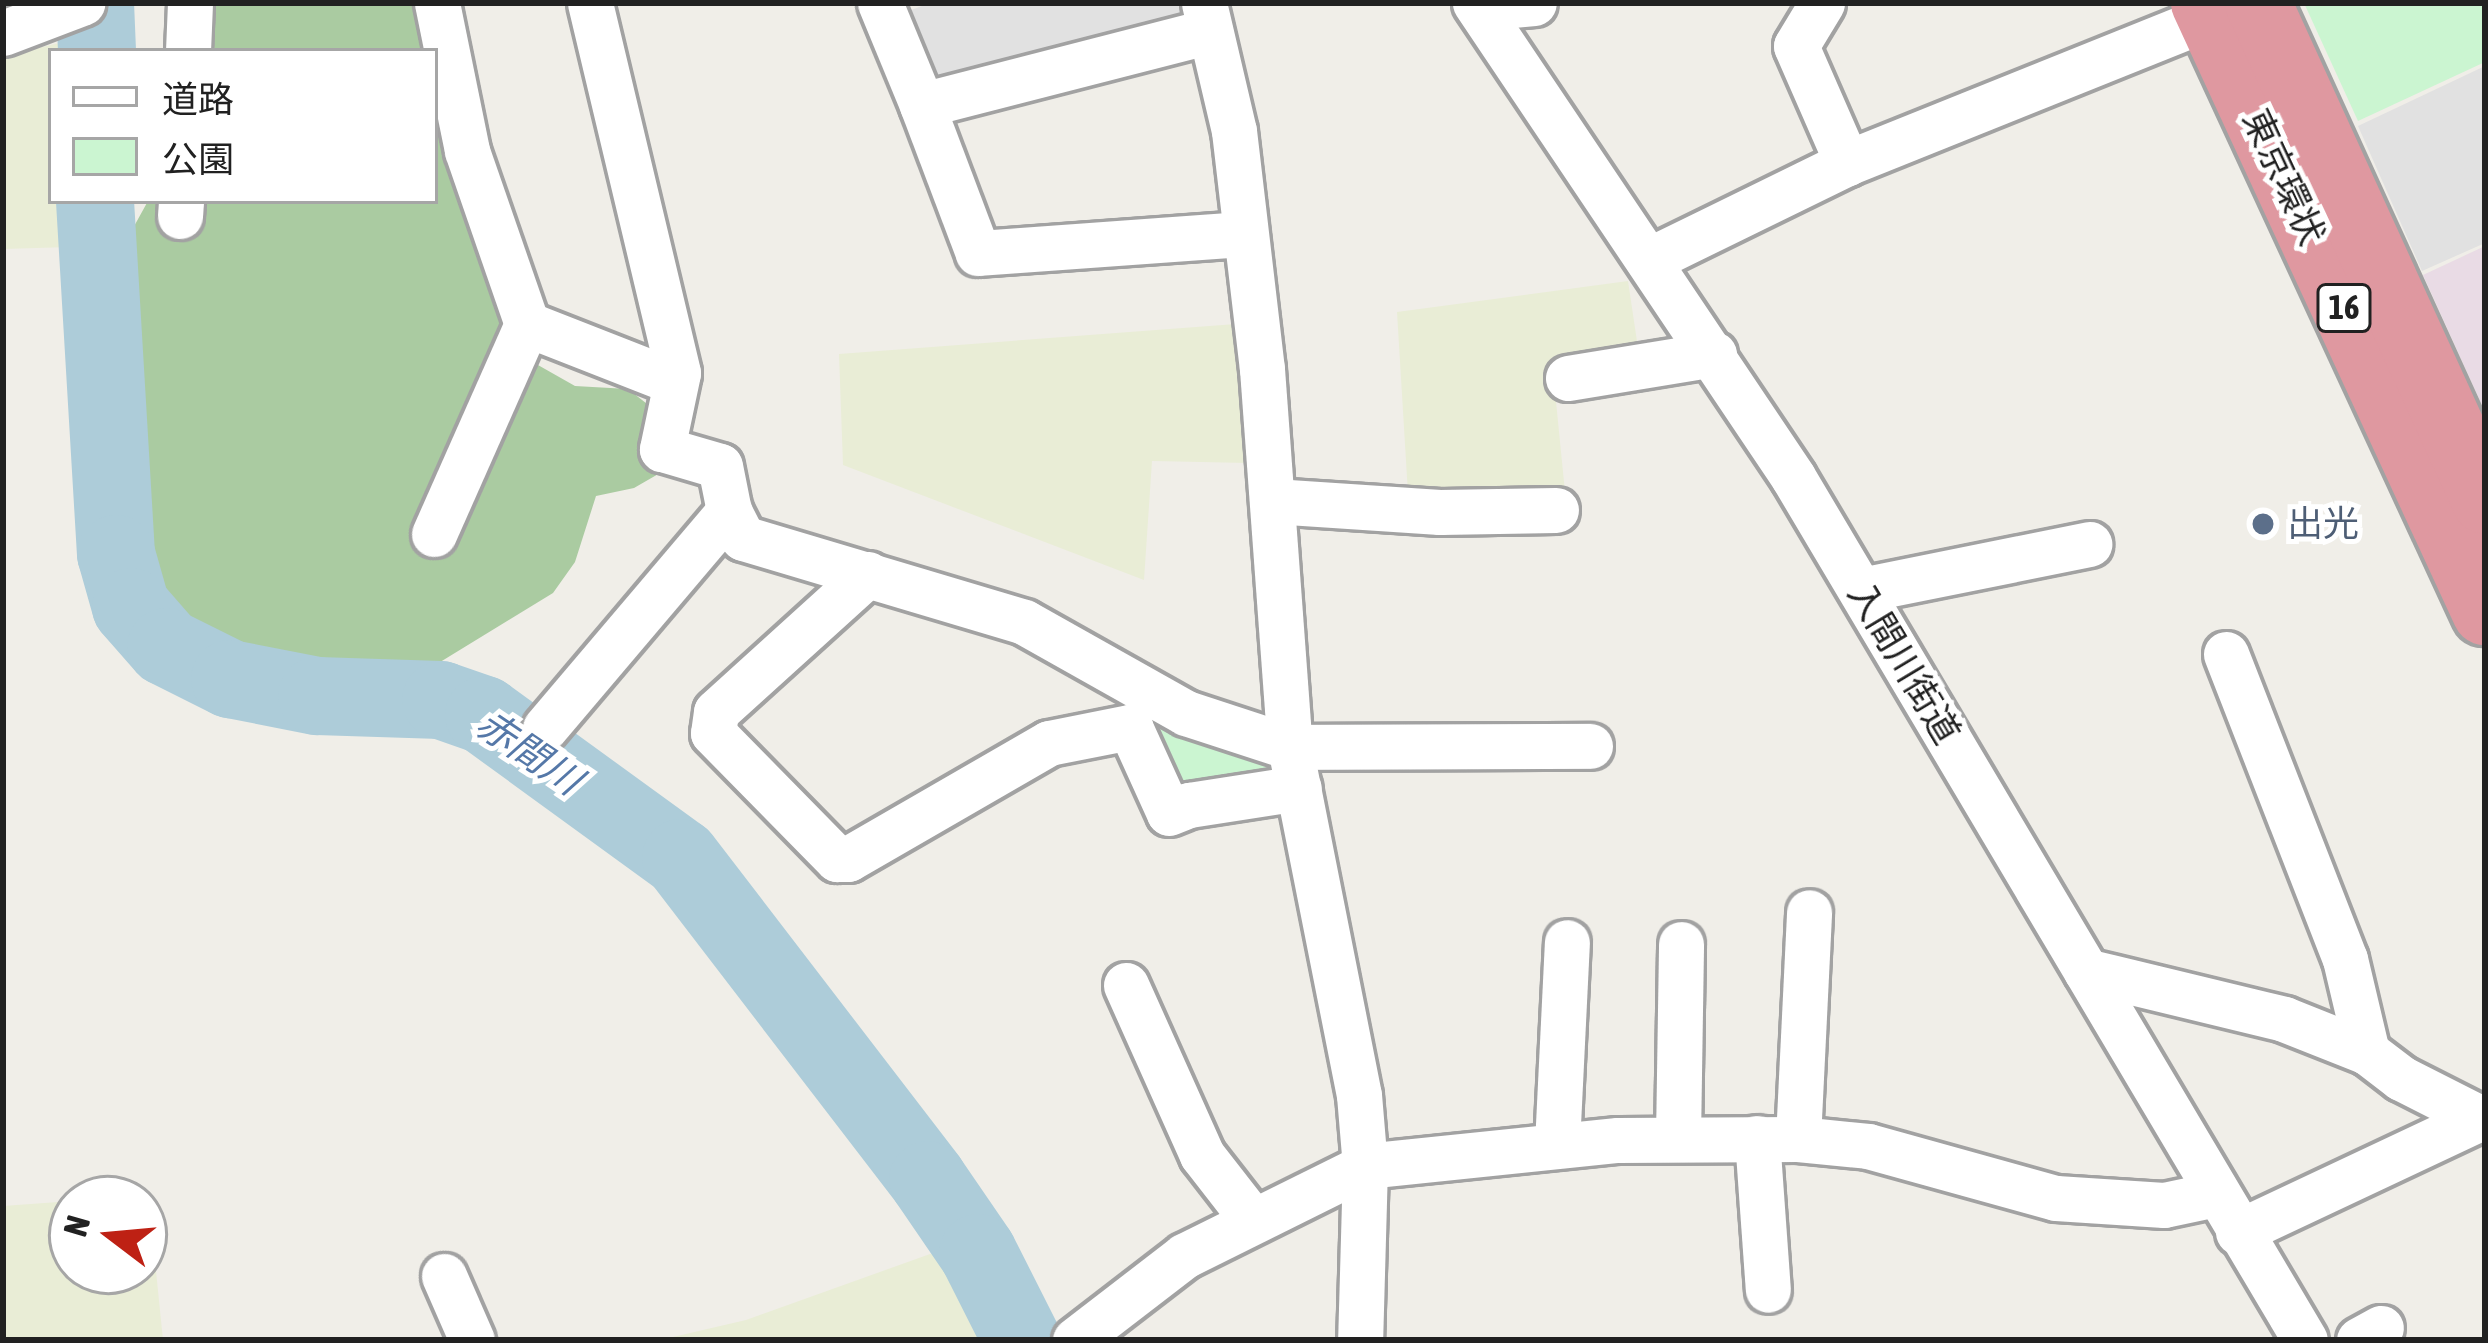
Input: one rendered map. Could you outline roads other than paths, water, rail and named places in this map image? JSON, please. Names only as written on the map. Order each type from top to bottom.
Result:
[{"type":"highway","name":"東京環状","points":[[2224,8],[2485,501]]},
{"type":"highway","name":"東京環状","points":[[2224,8],[2485,612]]},
{"type":"street","points":[[188,48],[190,3]]},
{"type":"street","points":[[434,534],[527,324],[467,151],[437,3]]},
{"type":"street","points":[[590,3],[678,373],[662,449],[720,466],[729,511],[742,538],[1024,622],[1294,768]]},
{"type":"street","points":[[880,3],[978,253],[1244,234]]},
{"type":"street","points":[[1477,6],[1534,3]]},
{"type":"street","points":[[1822,3],[1796,46],[1846,163]]},
{"type":"street","name":"入間川街道","points":[[1477,6],[1714,354],[1861,590],[2305,1340]]},
{"type":"street","points":[[3,33],[77,7]]},
{"type":"street","points":[[1649,260],[1846,163],[2224,8]]},
{"type":"street","points":[[922,105],[1207,17],[1234,131],[1274,501],[1294,768],[1353,1053],[1365,1166],[1360,1340]]},
{"type":"street","points":[[527,324],[675,382]]},
{"type":"street","points":[[1568,378],[1714,354]]},
{"type":"street","points":[[1274,501],[1440,512],[1556,510]]},
{"type":"street","points":[[545,728],[729,511]]},
{"type":"street","points":[[1861,590],[2089,544]]},
{"type":"street","points":[[868,574],[716,712],[713,733],[837,859],[848,859],[1049,742],[1130,727],[1169,813],[1294,768],[1590,746]]},
{"type":"street","points":[[2227,653],[2344,959],[2367,1052]]},
{"type":"street","points":[[1768,1290],[1778,1139],[1809,912]]},
{"type":"street","points":[[1557,1145],[1567,942]]},
{"type":"street","points":[[1678,1138],[1681,944]]},
{"type":"street","points":[[2086,971],[2284,1019],[2367,1052],[2401,1078],[2483,1117]]},
{"type":"street","points":[[1126,986],[1202,1155],[1251,1218]]},
{"type":"street","points":[[1075,1340],[1184,1256],[1251,1218],[1365,1166],[1557,1145],[1678,1138],[1778,1139],[1868,1146],[2056,1198],[2227,1212],[2483,1117]]},
{"type":"street","points":[[444,1276],[472,1340]]},
{"type":"waterway","name":"赤間川","points":[[95,3],[97,48]]},
{"type":"waterway","name":"赤間川","points":[[95,204],[116,554],[131,607],[166,647],[230,679],[317,696],[441,700],[484,715],[681,858],[928,1180],[978,1253],[1022,1340]]},
{"type":"place","name":"出光","points":[[2263,524]]}]
